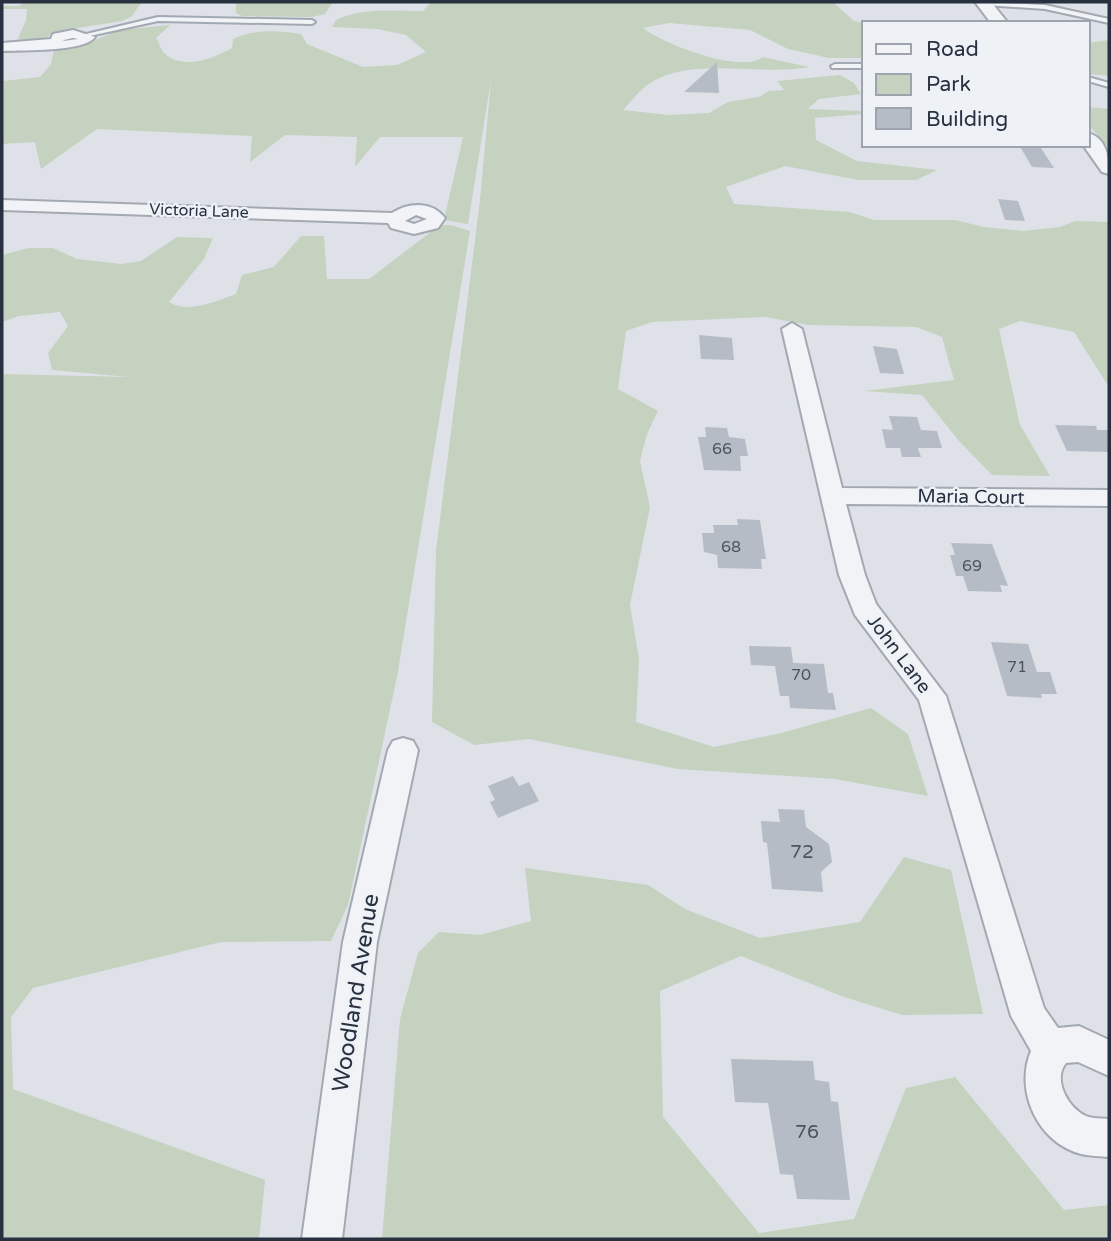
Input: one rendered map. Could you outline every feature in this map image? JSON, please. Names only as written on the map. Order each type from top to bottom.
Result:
[{"type":"street","points":[[984,2],[998,21]]},
{"type":"street","points":[[2,47],[79,44],[89,38],[85,35]]},
{"type":"street","points":[[1090,142],[1109,168]]},
{"type":"street","name":"Victoria Lane","points":[[2,205],[396,218]]},
{"type":"street","name":"John Lane","points":[[792,329],[852,575],[864,608],[932,696],[1029,1016],[1039,1034],[1054,1049]]},
{"type":"street","name":"Maria Court","points":[[832,496],[1109,498]]},
{"type":"street","name":"Woodland Avenue","points":[[322,1239],[360,942],[403,750]]},
{"type":"street","points":[[1109,1058],[1082,1045],[1067,1044],[1054,1049],[1045,1057],[1041,1070],[1041,1084],[1046,1100],[1056,1115],[1086,1136],[1109,1138]]},
{"type":"lane","points":[[984,2],[1045,7],[1109,22]]},
{"type":"lane","points":[[85,35],[158,19],[312,22]]},
{"type":"lane","points":[[835,66],[862,66]]},
{"type":"lane","points":[[1090,80],[1109,85]]},
{"type":"green space","points":[[24,2],[142,2],[131,17],[122,21],[65,30],[36,41],[18,39],[26,20],[27,9],[2,9],[2,6],[19,6]]},
{"type":"green space","points":[[236,2],[333,2],[325,14],[312,17],[242,16],[236,13]]},
{"type":"green space","points":[[431,2],[833,2],[854,21],[862,23],[862,58],[829,58],[788,49],[750,30],[669,23],[643,28],[683,49],[721,60],[753,62],[763,57],[809,67],[682,71],[663,76],[646,86],[623,110],[669,115],[709,113],[728,102],[759,97],[769,91],[784,90],[777,81],[840,75],[854,83],[861,94],[819,99],[808,109],[862,111],[862,114],[815,118],[816,140],[857,161],[937,170],[916,180],[858,180],[785,166],[726,187],[734,204],[850,212],[874,220],[955,220],[984,227],[1022,231],[1060,227],[1075,221],[1109,222],[1109,387],[1074,332],[1020,321],[999,329],[1020,425],[1050,476],[992,475],[959,441],[922,395],[864,391],[954,380],[942,337],[916,327],[809,325],[765,317],[652,322],[626,331],[618,389],[658,411],[647,434],[640,461],[650,507],[630,605],[639,659],[636,722],[714,747],[781,733],[871,708],[908,734],[928,796],[835,779],[678,769],[529,739],[474,745],[432,722],[436,551],[480,200],[491,80],[468,224],[444,220],[463,137],[380,137],[355,167],[357,137],[285,135],[250,162],[252,136],[97,129],[41,169],[35,142],[2,144],[2,81],[40,77],[51,64],[54,49],[88,43],[119,30],[170,25],[156,38],[164,53],[180,61],[198,61],[216,56],[232,48],[233,39],[258,32],[275,31],[301,34],[307,44],[363,67],[397,65],[426,52],[406,35],[377,29],[332,27],[336,20],[357,13],[423,11]]},
{"type":"green space","points":[[1109,40],[1109,76],[1090,74],[1090,43]]},
{"type":"green space","points":[[1090,107],[1109,109],[1109,149],[1090,126]]},
{"type":"green space","points":[[440,225],[451,225],[470,231],[397,677],[348,905],[331,941],[221,942],[33,988],[11,1017],[13,1089],[265,1180],[259,1239],[2,1239],[2,374],[129,377],[52,370],[48,353],[68,326],[60,312],[19,316],[2,322],[2,255],[29,248],[53,248],[77,259],[121,264],[141,261],[177,237],[213,238],[204,259],[169,302],[194,307],[236,294],[242,275],[274,267],[301,236],[324,236],[327,279],[369,279]]},
{"type":"green space","points":[[904,857],[951,870],[983,1014],[902,1015],[844,997],[741,956],[660,991],[663,1117],[759,1233],[854,1219],[906,1088],[955,1077],[1064,1210],[1109,1205],[1109,1239],[382,1239],[400,1019],[418,953],[439,932],[480,935],[531,921],[525,868],[648,885],[685,909],[760,938],[860,922]]},
{"type":"building","points":[[717,62],[719,93],[684,92]]},
{"type":"building","points":[[1020,147],[1040,147],[1054,168],[1032,167]]},
{"type":"building","points":[[998,199],[1018,201],[1025,221],[1005,220]]},
{"type":"building","points":[[699,335],[732,338],[734,360],[701,359]]},
{"type":"building","points":[[873,346],[897,349],[904,374],[880,373]]},
{"type":"building","points":[[889,416],[917,417],[921,430],[937,431],[942,448],[918,448],[921,457],[902,457],[900,448],[886,448],[882,429],[893,430]]},
{"type":"building","points":[[1055,425],[1096,426],[1097,430],[1109,430],[1109,452],[1067,451]]},
{"type":"building","points":[[705,427],[727,428],[729,437],[745,439],[748,456],[740,456],[741,471],[704,470],[698,437],[706,437]]},
{"type":"building","points":[[737,519],[760,520],[766,559],[761,559],[762,569],[718,568],[717,555],[704,552],[702,533],[714,533],[713,525],[738,525]]},
{"type":"building","points":[[951,543],[992,544],[1008,586],[1000,585],[1002,592],[968,591],[963,576],[956,576],[950,555],[955,555]]},
{"type":"building","points":[[991,642],[1028,644],[1037,672],[1050,672],[1057,694],[1041,694],[1042,698],[1007,696]]},
{"type":"building","points":[[749,646],[791,647],[793,663],[824,664],[828,693],[833,693],[836,710],[790,708],[789,696],[780,696],[775,666],[751,665]]},
{"type":"building","points":[[513,776],[519,786],[529,782],[539,801],[498,818],[490,802],[495,800],[488,786]]},
{"type":"building","points":[[778,809],[804,810],[806,827],[829,844],[832,862],[821,872],[823,892],[772,889],[767,843],[763,842],[761,821],[780,822]]},
{"type":"building","points":[[731,1059],[813,1061],[815,1080],[829,1082],[831,1101],[838,1102],[850,1200],[797,1199],[793,1175],[780,1174],[768,1103],[735,1102]]}]
